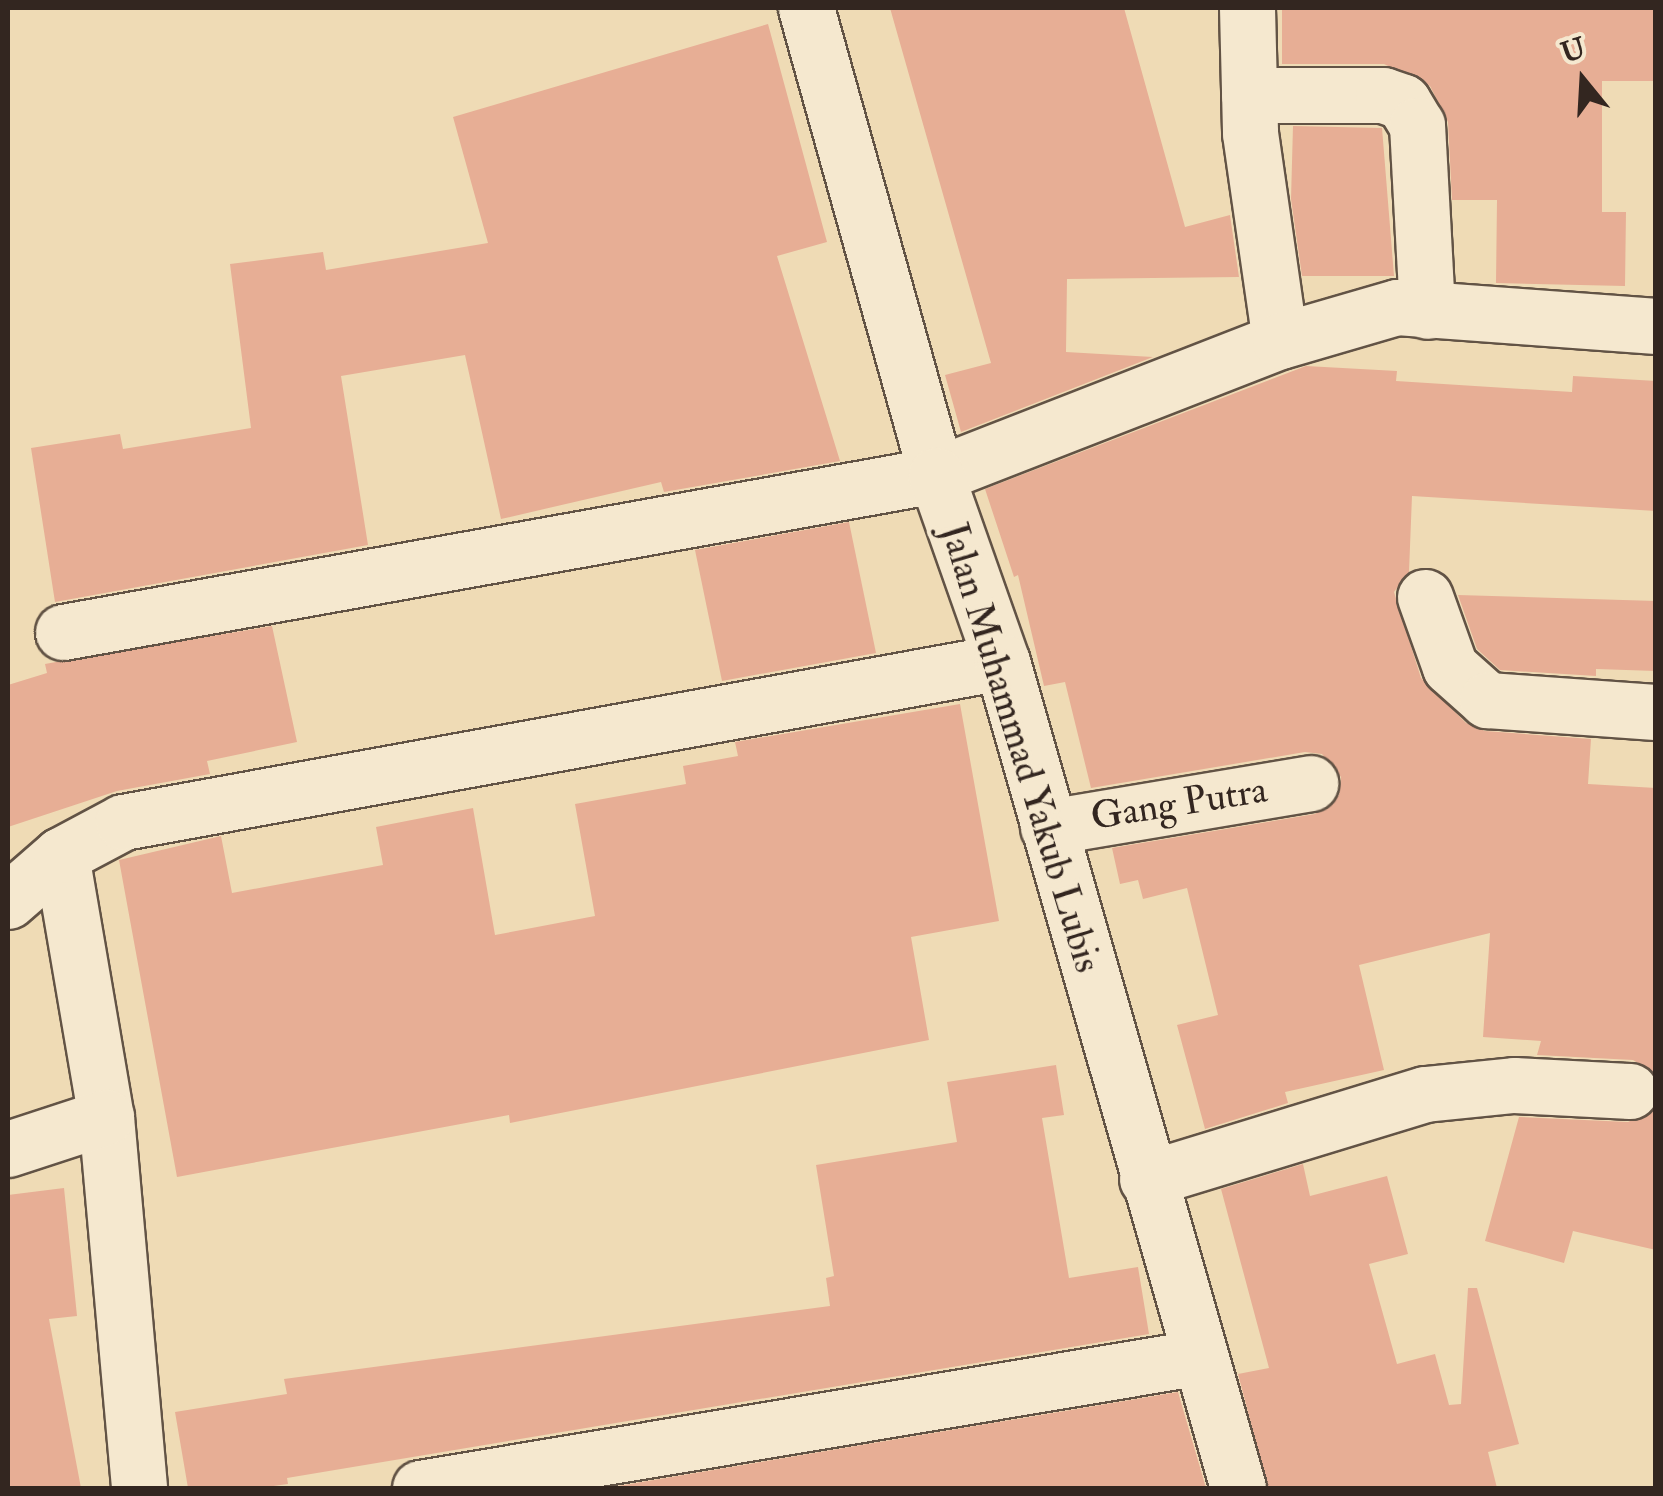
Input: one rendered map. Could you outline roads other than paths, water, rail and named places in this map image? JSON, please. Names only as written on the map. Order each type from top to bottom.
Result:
[{"type":"street","name":"Jalan Muhammad Yakub Lubis","points":[[806,8],[936,475],[1002,662],[1238,1488]]},
{"type":"street","points":[[1246,8],[1249,95],[1280,341]]},
{"type":"street","points":[[1249,95],[1383,95],[1403,102],[1416,125],[1426,311]]},
{"type":"street","points":[[63,632],[936,475],[1280,341],[1397,308],[1656,326]]},
{"type":"street","points":[[1426,597],[1450,667],[1487,700],[1656,712]]},
{"type":"street","points":[[8,901],[62,855],[123,822],[1002,662]]},
{"type":"street","name":"Gang Putra","points":[[1048,827],[1310,783]]},
{"type":"street","points":[[62,855],[106,1117],[139,1488]]},
{"type":"street","points":[[1148,1179],[1424,1094],[1514,1086],[1630,1091]]},
{"type":"street","points":[[8,1149],[106,1117]]},
{"type":"street","points":[[420,1488],[1200,1357]]}]
